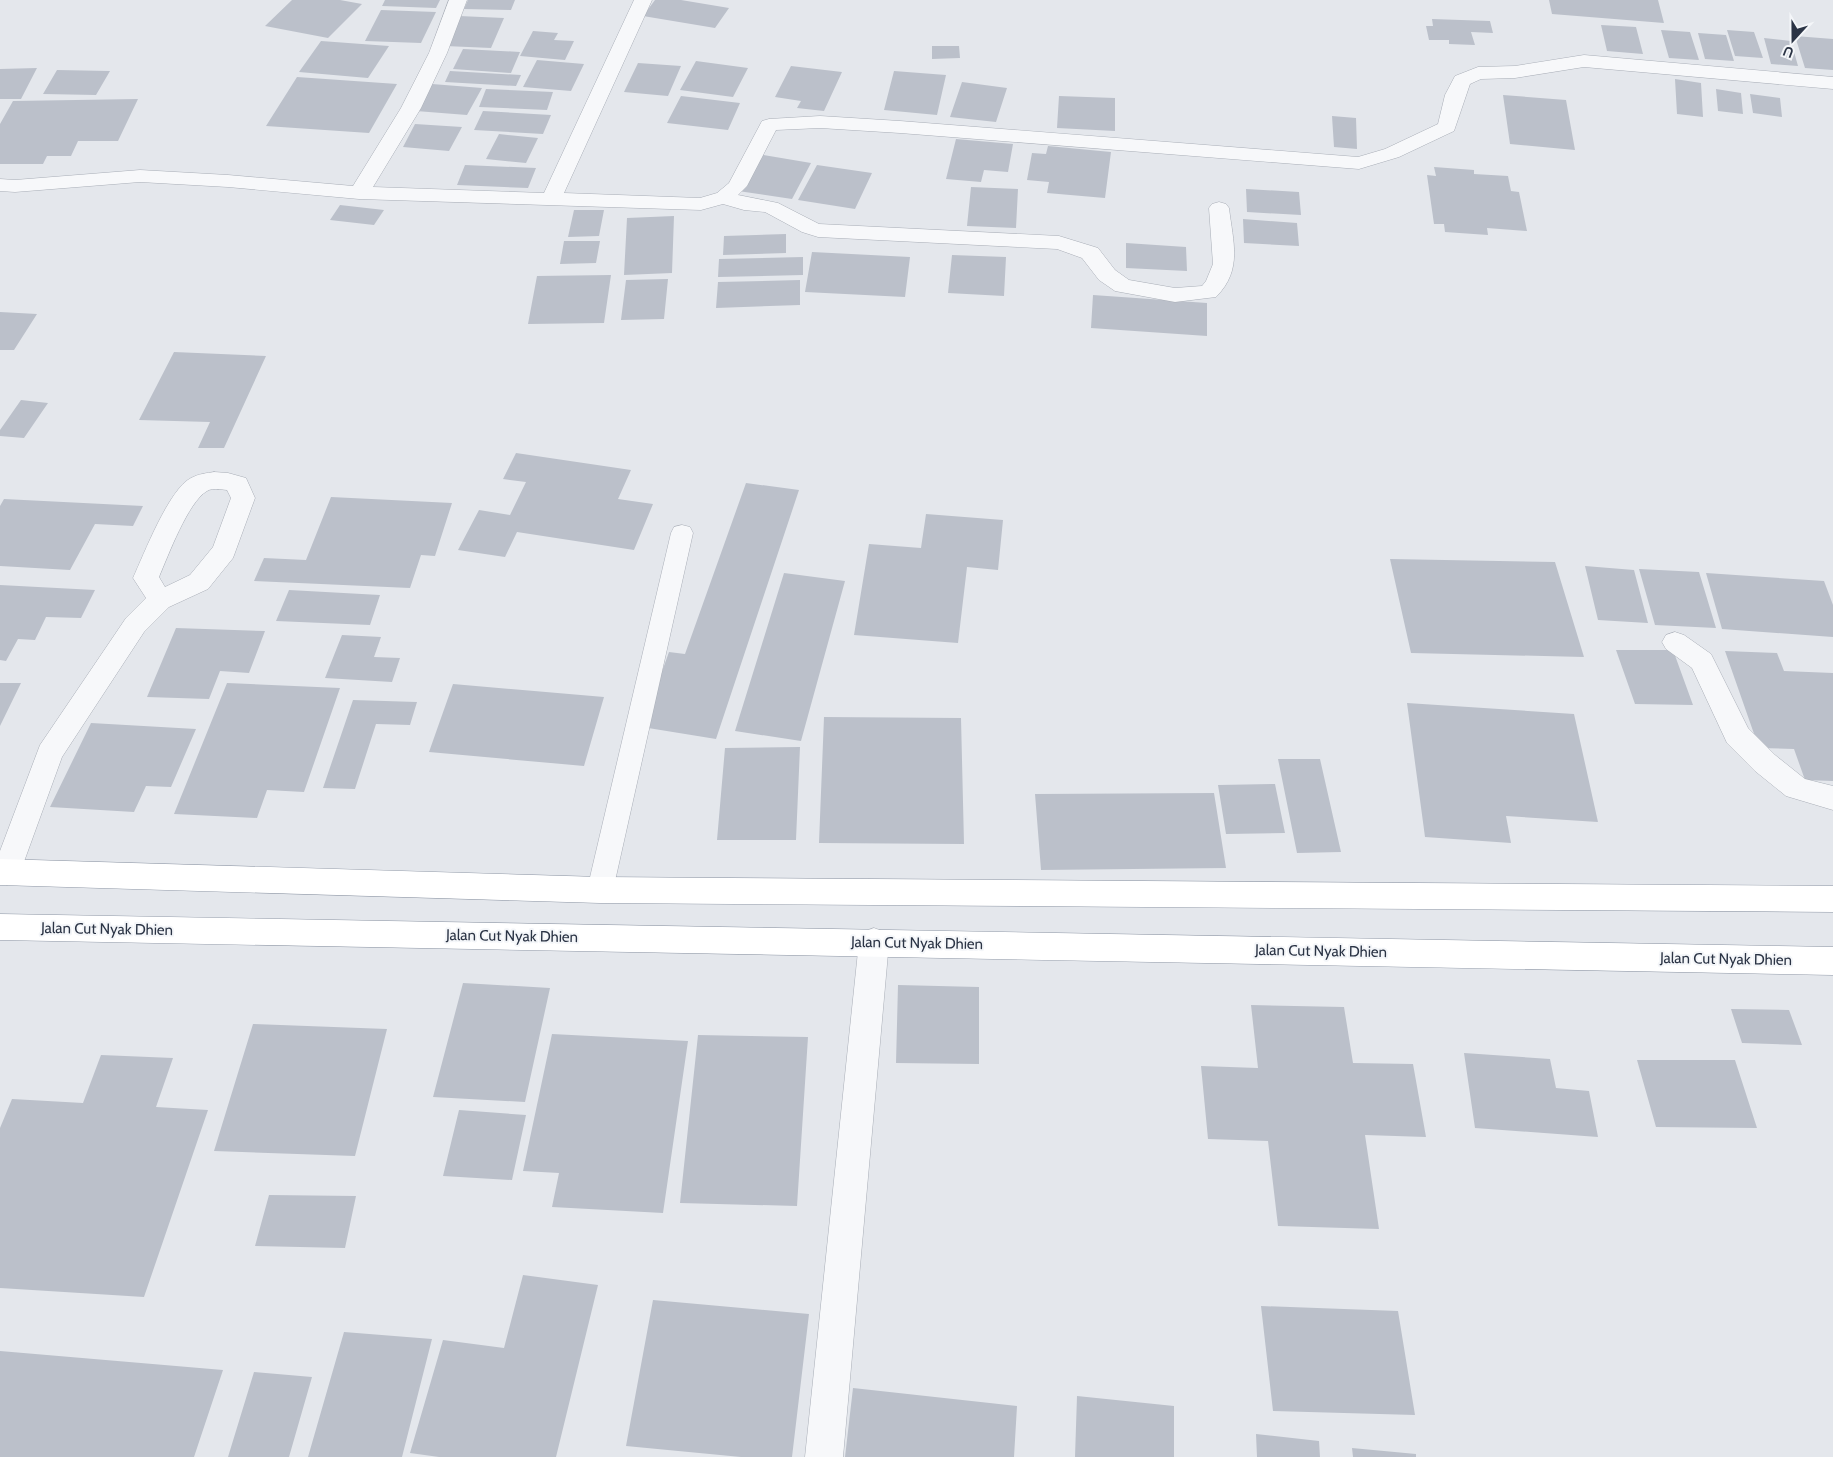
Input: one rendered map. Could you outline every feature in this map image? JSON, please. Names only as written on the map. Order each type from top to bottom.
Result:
[{"type":"highway","points":[[4,872],[600,890],[1833,898]]},
{"type":"highway","name":"Jalan Cut Nyak Dhien","points":[[0,927],[1833,961]]},
{"type":"street","points":[[359,193],[411,108],[438,53],[458,0]]},
{"type":"street","points":[[551,199],[643,0]]},
{"type":"street","points":[[0,185],[15,186],[140,176],[228,181],[359,193],[700,204],[724,197],[737,186],[769,125],[820,122],[900,126],[1360,163],[1392,153],[1447,127],[1455,95],[1462,80],[1478,73],[1516,72],[1584,61],[1833,83]]},
{"type":"street","points":[[724,197],[745,204],[768,207],[786,214],[808,229],[817,231],[840,230],[1059,244],[1090,253],[1107,275],[1123,286],[1175,295],[1208,292],[1216,284],[1224,264],[1219,208]]},
{"type":"street","points":[[4,872],[50,753],[135,625],[160,600],[199,582],[224,551],[243,498],[237,484],[218,479],[198,484],[180,505],[146,578],[160,600]]},
{"type":"street","points":[[1675,642],[1702,661],[1737,735],[1758,756],[1796,788],[1833,798]]},
{"type":"street","points":[[824,1457],[874,942]]},
{"type":"lane","points":[[600,890],[682,533]]},
{"type":"building","points":[[292,0],[340,0],[362,4],[328,38],[265,26]]},
{"type":"building","points":[[385,0],[440,0],[436,8],[382,6]]},
{"type":"building","points":[[468,0],[515,0],[511,10],[464,9]]},
{"type":"building","points":[[655,0],[681,0],[729,8],[715,28],[643,16]]},
{"type":"building","points":[[1549,0],[1658,0],[1664,23],[1552,14]]},
{"type":"building","points":[[381,10],[436,12],[421,43],[365,41]]},
{"type":"building","points":[[459,16],[504,18],[491,48],[445,46]]},
{"type":"building","points":[[1432,19],[1490,21],[1493,33],[1471,32],[1475,45],[1449,44],[1449,40],[1429,40],[1426,26],[1433,26]]},
{"type":"building","points":[[1601,25],[1636,27],[1643,54],[1607,51]]},
{"type":"building","points":[[1661,30],[1690,32],[1699,60],[1669,58]]},
{"type":"building","points":[[1727,30],[1754,32],[1763,58],[1735,56]]},
{"type":"building","points":[[533,31],[558,33],[554,40],[574,41],[565,60],[520,56]]},
{"type":"building","points":[[1698,33],[1726,35],[1734,61],[1705,59]]},
{"type":"building","points":[[1795,36],[1833,39],[1833,70],[1805,68]]},
{"type":"building","points":[[1764,38],[1791,41],[1798,66],[1771,64]]},
{"type":"building","points":[[321,41],[389,46],[368,78],[299,72]]},
{"type":"building","points":[[932,46],[959,46],[960,58],[932,59]]},
{"type":"building","points":[[463,49],[520,52],[511,73],[453,69]]},
{"type":"building","points":[[537,60],[584,64],[571,91],[523,87]]},
{"type":"building","points":[[696,61],[748,68],[733,97],[680,90]]},
{"type":"building","points":[[638,63],[681,66],[668,96],[624,92]]},
{"type":"building","points":[[791,66],[842,72],[824,111],[797,108],[801,101],[775,97]]},
{"type":"building","points":[[37,68],[21,99],[0,99],[0,69]]},
{"type":"building","points":[[57,70],[110,71],[96,95],[43,94]]},
{"type":"building","points":[[450,71],[521,75],[516,86],[445,82]]},
{"type":"building","points":[[894,71],[946,75],[937,115],[884,110]]},
{"type":"building","points":[[297,77],[397,84],[369,133],[266,126]]},
{"type":"building","points":[[1675,79],[1701,83],[1703,117],[1677,114]]},
{"type":"building","points":[[962,82],[1007,88],[996,122],[950,117]]},
{"type":"building","points":[[432,84],[482,88],[467,115],[416,111]]},
{"type":"building","points":[[486,89],[553,92],[547,110],[479,107]]},
{"type":"building","points":[[1716,89],[1741,93],[1743,114],[1718,111]]},
{"type":"building","points":[[1750,94],[1780,98],[1782,117],[1753,113]]},
{"type":"building","points":[[1503,95],[1566,100],[1575,150],[1510,144]]},
{"type":"building","points":[[681,96],[740,103],[728,130],[667,123]]},
{"type":"building","points":[[1059,96],[1115,98],[1115,131],[1057,128]]},
{"type":"building","points":[[138,99],[118,141],[78,141],[71,156],[47,156],[43,164],[0,164],[0,124],[13,101]]},
{"type":"building","points":[[483,111],[551,115],[543,134],[474,130]]},
{"type":"building","points":[[1332,116],[1356,118],[1357,149],[1334,147]]},
{"type":"building","points":[[415,124],[462,127],[449,151],[403,147]]},
{"type":"building","points":[[499,134],[538,138],[526,163],[486,159]]},
{"type":"building","points":[[956,139],[1013,144],[1008,172],[984,170],[981,182],[946,179]]},
{"type":"building","points":[[1048,146],[1111,152],[1105,198],[1047,193],[1049,182],[1027,180],[1032,153],[1046,154]]},
{"type":"building","points":[[757,154],[811,163],[792,199],[738,191]]},
{"type":"building","points":[[465,165],[536,168],[528,188],[457,185]]},
{"type":"building","points":[[817,165],[872,173],[855,209],[798,200]]},
{"type":"building","points":[[1434,167],[1474,170],[1474,174],[1508,176],[1511,191],[1519,192],[1527,231],[1487,228],[1488,235],[1445,232],[1444,224],[1434,224],[1427,175],[1436,176]]},
{"type":"building","points":[[971,187],[1018,189],[1016,228],[967,226]]},
{"type":"building","points":[[1246,189],[1299,192],[1301,215],[1247,212]]},
{"type":"building","points":[[340,205],[384,210],[374,225],[330,220]]},
{"type":"building","points":[[574,210],[604,210],[599,236],[568,237]]},
{"type":"building","points":[[674,216],[672,273],[624,275],[627,218]]},
{"type":"building","points":[[1243,219],[1297,223],[1299,246],[1244,243]]},
{"type":"building","points":[[786,234],[786,253],[723,255],[724,236]]},
{"type":"building","points":[[564,241],[600,241],[596,263],[560,264]]},
{"type":"building","points":[[1126,243],[1186,247],[1187,271],[1126,268]]},
{"type":"building","points":[[812,252],[910,257],[905,297],[805,292]]},
{"type":"building","points":[[952,255],[1006,257],[1004,296],[948,293]]},
{"type":"building","points":[[803,257],[803,275],[718,277],[719,259]]},
{"type":"building","points":[[611,275],[604,323],[528,324],[537,276]]},
{"type":"building","points":[[668,279],[664,319],[621,320],[626,280]]},
{"type":"building","points":[[800,280],[800,305],[716,308],[718,282]]},
{"type":"building","points":[[1093,295],[1207,303],[1207,336],[1091,328]]},
{"type":"building","points":[[0,312],[37,314],[14,350],[0,350]]},
{"type":"building","points":[[174,352],[266,356],[224,448],[198,448],[210,422],[139,420]]},
{"type":"building","points":[[21,400],[48,403],[24,438],[0,436],[0,430]]},
{"type":"building","points":[[516,453],[631,470],[618,499],[653,504],[634,550],[517,532],[505,557],[458,550],[479,510],[510,515],[526,482],[503,479]]},
{"type":"building","points":[[746,483],[799,490],[716,739],[642,727],[669,652],[685,654]]},
{"type":"building","points":[[331,497],[452,503],[435,556],[421,555],[410,588],[254,581],[264,558],[306,560]]},
{"type":"building","points":[[4,499],[143,506],[133,526],[95,524],[70,570],[0,566],[0,506]]},
{"type":"building","points":[[926,514],[1003,520],[998,570],[967,567],[958,643],[854,635],[869,544],[921,548]]},
{"type":"building","points":[[1390,559],[1555,562],[1584,657],[1411,653]]},
{"type":"building","points":[[1585,566],[1634,570],[1648,623],[1598,620]]},
{"type":"building","points":[[1639,569],[1699,572],[1716,628],[1655,625]]},
{"type":"building","points":[[784,573],[845,581],[801,741],[735,731]]},
{"type":"building","points":[[1706,573],[1824,581],[1833,605],[1833,637],[1722,629]]},
{"type":"building","points":[[0,585],[95,590],[81,618],[46,617],[35,640],[18,639],[6,661],[0,660]]},
{"type":"building","points":[[289,590],[380,595],[370,625],[276,621]]},
{"type":"building","points":[[176,628],[265,631],[249,673],[220,671],[209,699],[147,697]]},
{"type":"building","points":[[342,635],[381,637],[374,657],[400,658],[392,682],[325,678]]},
{"type":"building","points":[[1616,650],[1673,650],[1693,705],[1635,704]]},
{"type":"building","points":[[1725,651],[1777,653],[1784,671],[1833,673],[1833,781],[1805,780],[1794,749],[1759,748]]},
{"type":"building","points":[[0,683],[21,683],[0,726]]},
{"type":"building","points":[[227,683],[340,688],[304,792],[267,790],[257,818],[174,814]]},
{"type":"building","points":[[453,684],[604,697],[584,766],[429,752]]},
{"type":"building","points":[[353,700],[417,702],[410,725],[376,724],[355,789],[323,788]]},
{"type":"building","points":[[1407,703],[1574,714],[1598,822],[1506,816],[1511,843],[1425,837]]},
{"type":"building","points":[[824,717],[961,718],[964,844],[819,843]]},
{"type":"building","points":[[91,723],[196,729],[171,787],[146,786],[134,812],[50,807]]},
{"type":"building","points":[[800,747],[796,840],[717,840],[725,748]]},
{"type":"building","points":[[1278,759],[1320,759],[1341,852],[1297,853]]},
{"type":"building","points":[[1275,784],[1285,833],[1226,834],[1218,785]]},
{"type":"building","points":[[1214,793],[1226,868],[1041,870],[1035,794]]},
{"type":"building","points":[[463,983],[550,988],[525,1102],[433,1097]]},
{"type":"building","points":[[898,985],[979,987],[979,1064],[896,1063]]},
{"type":"building","points":[[1251,1005],[1344,1007],[1353,1063],[1413,1064],[1426,1137],[1365,1135],[1379,1229],[1278,1226],[1268,1141],[1208,1139],[1201,1066],[1258,1068]]},
{"type":"building","points":[[1731,1009],[1789,1010],[1802,1045],[1742,1043]]},
{"type":"building","points":[[253,1024],[387,1029],[355,1156],[214,1151]]},
{"type":"building","points":[[552,1034],[688,1041],[663,1213],[552,1207],[559,1173],[523,1171]]},
{"type":"building","points":[[698,1035],[808,1037],[797,1206],[680,1203]]},
{"type":"building","points":[[1464,1053],[1550,1059],[1556,1088],[1589,1091],[1598,1137],[1475,1128]]},
{"type":"building","points":[[101,1055],[173,1058],[156,1107],[208,1110],[144,1297],[0,1288],[0,1128],[12,1099],[83,1103]]},
{"type":"building","points":[[1637,1060],[1735,1060],[1757,1128],[1656,1127]]},
{"type":"building","points":[[459,1110],[526,1115],[512,1180],[443,1176]]},
{"type":"building","points":[[269,1195],[356,1196],[345,1248],[255,1246]]},
{"type":"building","points":[[523,1275],[598,1285],[556,1457],[439,1457],[410,1453],[443,1340],[504,1348]]},
{"type":"building","points":[[653,1300],[809,1314],[792,1457],[741,1457],[626,1446]]},
{"type":"building","points":[[1261,1306],[1398,1311],[1415,1415],[1273,1411]]},
{"type":"building","points":[[344,1332],[432,1339],[402,1457],[308,1457]]},
{"type":"building","points":[[0,1351],[223,1370],[194,1457],[0,1457]]},
{"type":"building","points":[[254,1372],[312,1377],[289,1457],[228,1457]]},
{"type":"building","points":[[853,1388],[1017,1406],[1014,1457],[845,1457]]},
{"type":"building","points":[[1077,1396],[1174,1406],[1174,1457],[1075,1457]]},
{"type":"building","points":[[1256,1434],[1319,1441],[1320,1457],[1257,1457]]},
{"type":"building","points":[[1352,1448],[1416,1454],[1416,1457],[1353,1457]]}]
